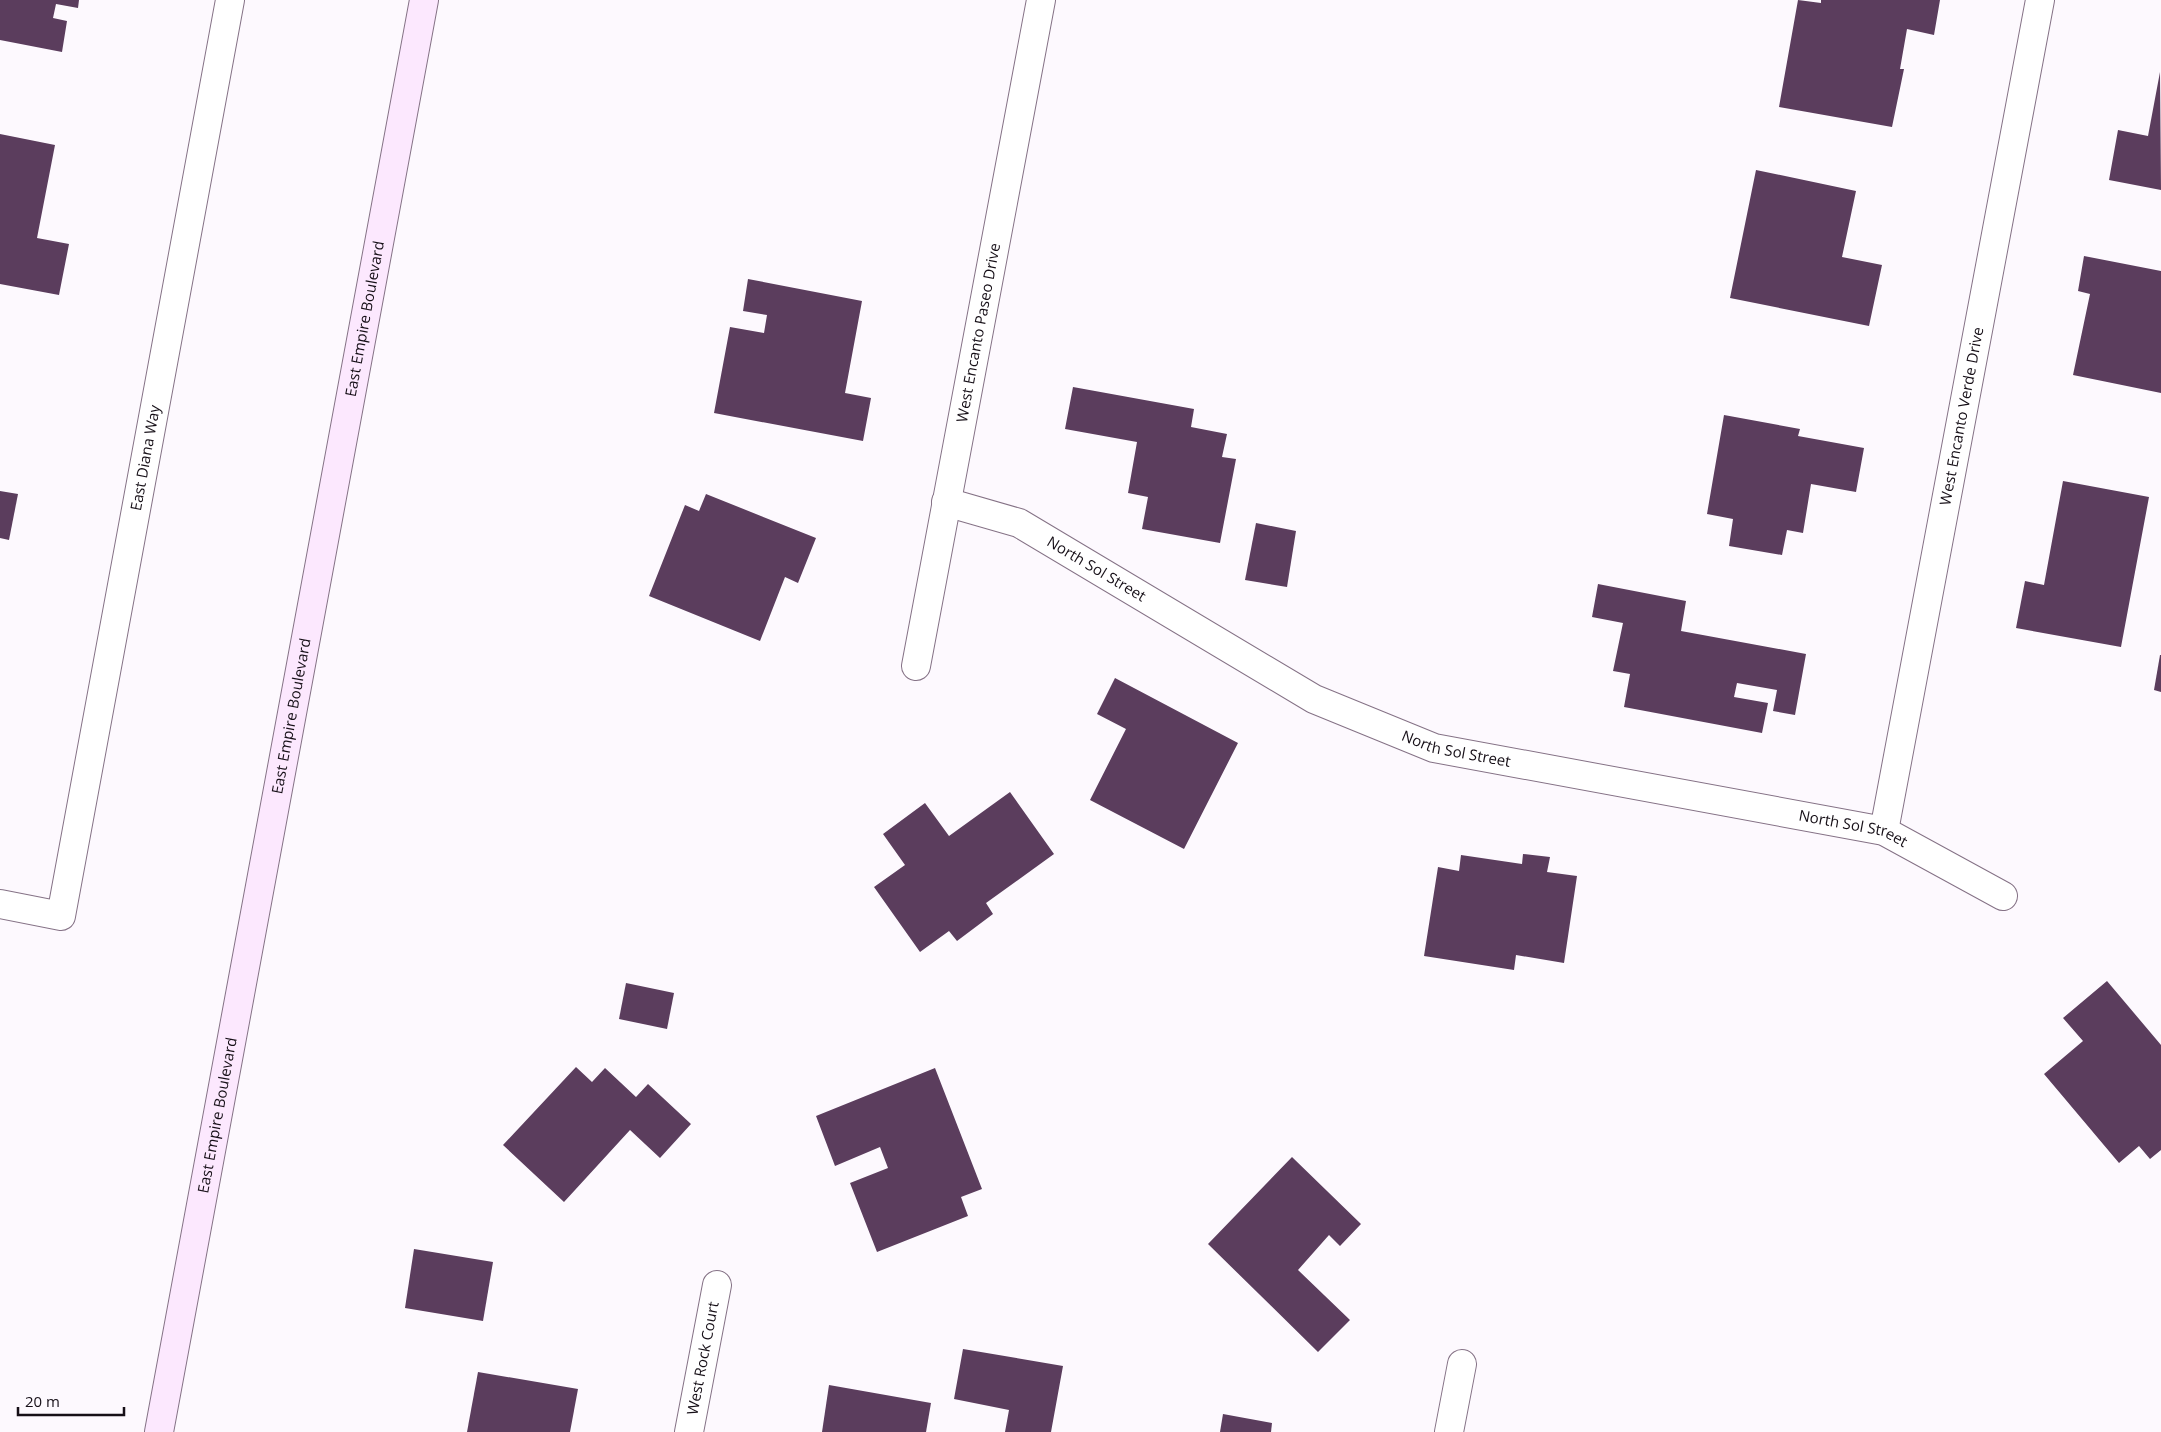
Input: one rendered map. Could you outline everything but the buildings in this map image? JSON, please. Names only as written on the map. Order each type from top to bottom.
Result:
[{"type":"street","name":"East Diana Way","points":[[0,904],[61,916],[230,0]]},
{"type":"street","name":"East Empire Boulevard","points":[[159,1432],[424,0]]},
{"type":"street","name":"West Encanto Paseo Drive","points":[[916,666],[1041,0]]},
{"type":"street","name":"West Encanto Verde Drive","points":[[1884,832],[2040,0]]},
{"type":"street","name":"North Sol Street","points":[[946,502],[1019,523],[1314,699],[1434,748],[1884,832],[2003,896]]},
{"type":"street","name":"West Rock Court","points":[[689,1432],[717,1284]]},
{"type":"street","points":[[1449,1432],[1462,1364]]}]
